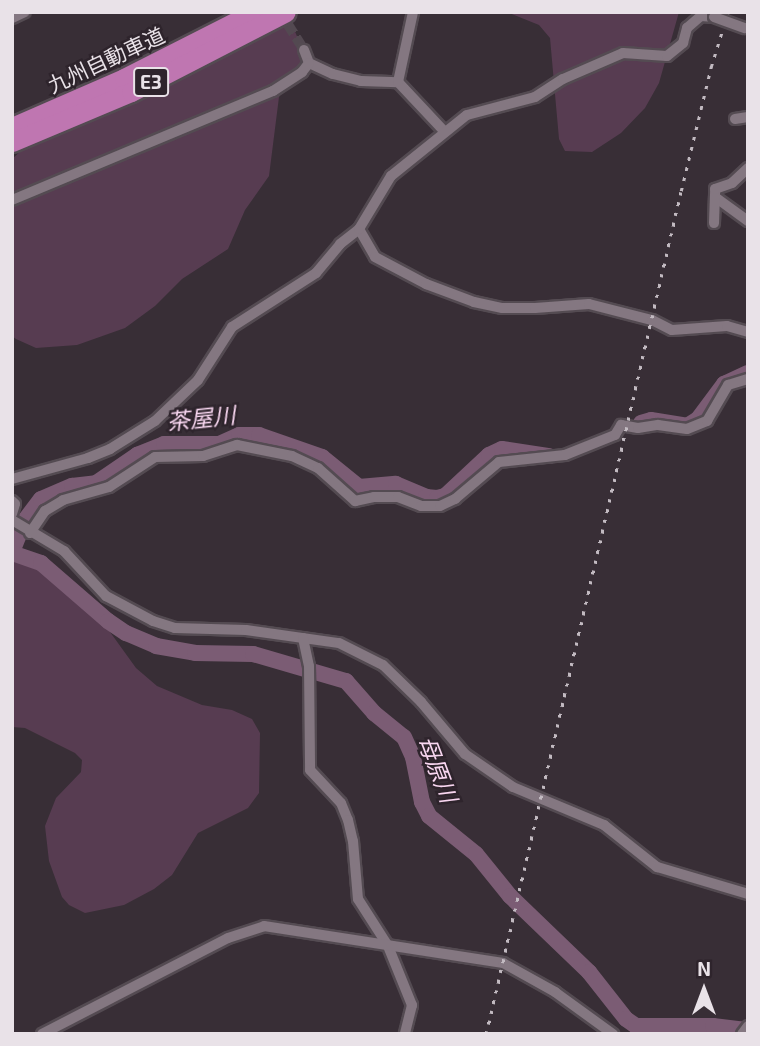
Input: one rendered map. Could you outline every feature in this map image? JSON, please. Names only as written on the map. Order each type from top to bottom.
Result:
[{"type":"highway","name":"九州自動車道","points":[[12,127],[124,78],[254,12]]},
{"type":"highway","name":"九州自動車道","points":[[12,142],[131,92],[286,12]]},
{"type":"street","points":[[12,18],[25,12]]},
{"type":"street","points":[[398,82],[414,21],[413,12]]},
{"type":"street","points":[[12,479],[88,458],[110,449],[155,421],[198,380],[232,327],[316,273],[340,244],[359,229],[391,176],[467,115],[535,97],[563,79],[614,56],[629,52],[669,55],[682,43],[687,28],[701,16],[714,17],[746,27]]},
{"type":"street","points":[[304,50],[309,63],[334,74],[361,81],[398,82],[444,131]]},
{"type":"street","points":[[12,200],[273,91],[302,72],[309,63]]},
{"type":"street","points":[[735,119],[748,117]]},
{"type":"street","points":[[714,223],[715,189],[732,183],[748,168]]},
{"type":"street","points":[[715,197],[748,220]]},
{"type":"street","points":[[359,229],[375,257],[426,284],[474,302],[502,308],[535,309],[589,304],[652,320],[672,330],[727,326],[748,332]]},
{"type":"street","points":[[30,533],[45,511],[63,500],[109,487],[155,457],[203,456],[237,445],[292,456],[318,468],[355,501],[374,497],[398,497],[421,506],[440,506],[455,499],[499,462],[565,455],[615,435],[621,425],[638,428],[658,425],[687,429],[707,421],[729,385],[748,379]]},
{"type":"street","points":[[12,501],[15,504],[12,514]]},
{"type":"street","points":[[12,520],[64,551],[106,596],[153,621],[175,628],[246,630],[339,643],[383,664],[421,702],[465,754],[513,787],[604,825],[657,867],[748,894]]},
{"type":"street","points":[[303,638],[309,666],[310,770],[341,803],[353,841],[358,899],[388,946],[412,1005],[405,1034]]},
{"type":"street","points":[[42,1034],[246,930],[264,926],[503,963],[545,986],[613,1034]]},
{"type":"street","points":[[742,1034],[748,1026]]},
{"type":"shaded area","points":[[256,12],[287,12],[303,51],[304,66],[298,82],[284,90],[279,97],[269,176],[245,210],[228,249],[182,279],[155,306],[125,328],[77,345],[36,348],[16,339],[12,336],[12,159],[52,123]]},
{"type":"shaded area","points":[[507,12],[679,12],[659,83],[645,108],[621,133],[592,152],[565,151],[559,139],[550,38],[539,25]]},
{"type":"shaded area","points":[[19,558],[46,568],[92,607],[136,668],[157,686],[202,705],[232,710],[252,719],[260,733],[259,793],[248,808],[198,833],[172,875],[154,889],[124,905],[85,913],[69,905],[62,897],[49,861],[45,826],[56,798],[81,772],[82,760],[75,753],[25,728],[12,727],[12,559]]},
{"type":"waterway","name":"茶屋川","points":[[641,423],[651,420],[687,426],[698,419],[724,384],[748,373]]},
{"type":"waterway","name":"茶屋川","points":[[12,552],[25,520],[41,499],[72,486],[96,483],[137,455],[164,444],[219,444],[239,435],[259,435],[322,457],[359,487],[396,484],[426,497],[437,498],[445,496],[489,455],[502,449],[549,456]]},
{"type":"waterway","name":"母原川","points":[[12,553],[41,563],[108,621],[126,633],[156,646],[195,653],[253,654],[346,681],[374,713],[404,737],[413,757],[422,802],[429,816],[476,854],[510,896],[589,972],[626,1019],[636,1026],[713,1026],[748,1030]]},
{"type":"tunnel","points":[[280,12],[304,50]]},
{"type":"railway","points":[[486,1034],[681,191],[711,67],[728,12]]}]
